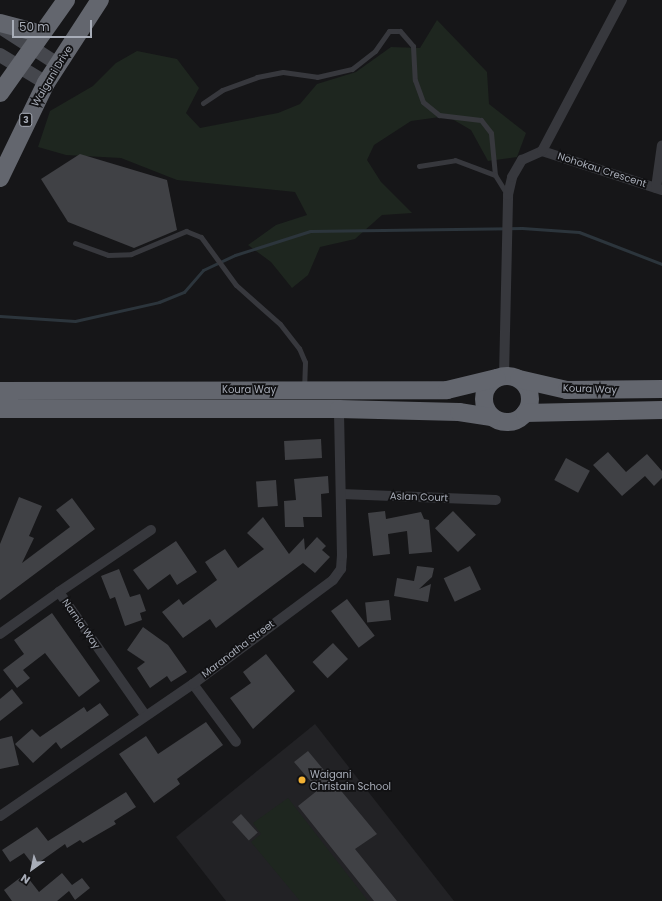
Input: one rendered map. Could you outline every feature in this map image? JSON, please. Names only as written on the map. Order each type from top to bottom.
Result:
[{"type":"highway","points":[[0,93],[17,66],[66,0]]},
{"type":"highway","name":"Waigani Drive","points":[[0,178],[46,83],[100,0]]},
{"type":"highway","points":[[0,23],[42,34]]},
{"type":"highway","points":[[507,378],[529,392],[525,413],[507,422],[492,417],[484,397],[507,378]]},
{"type":"highway","name":"Koura Way","points":[[0,391],[447,390],[507,378],[567,390],[662,389]]},
{"type":"highway","name":"Koura Way","points":[[0,409],[339,409],[460,412],[492,417]]},
{"type":"highway","name":"Koura Way","points":[[525,413],[662,410]]},
{"type":"street","points":[[507,378],[509,246],[508,195],[522,160],[542,151],[622,0]]},
{"type":"street","points":[[0,27],[31,48],[59,64]]},
{"type":"street","points":[[0,55],[46,83]]},
{"type":"street","points":[[659,189],[662,145]]},
{"type":"street","name":"Nohokau Crescent","points":[[542,151],[659,189]]},
{"type":"street","name":"Maranatha Street","points":[[0,816],[192,684],[333,580],[341,568],[339,409]]},
{"type":"street","name":"Aslan Court","points":[[341,494],[496,500]]},
{"type":"street","points":[[59,592],[151,530]]},
{"type":"street","name":"Narnia Way","points":[[0,634],[59,592],[145,715]]},
{"type":"street","points":[[192,684],[236,742]]},
{"type":"lane","points":[[204,103],[222,90],[257,77],[283,72],[317,77],[352,69],[375,52],[388,31],[400,31],[413,46],[415,80],[423,102],[439,115],[481,120],[491,133],[495,175],[508,195]]},
{"type":"lane","points":[[419,166],[454,160],[495,175]]},
{"type":"lane","points":[[75,243],[108,255],[131,254],[186,231],[207,242],[236,285],[280,324],[299,348],[307,377],[303,390]]},
{"type":"shaded area","points":[[437,20],[487,72],[489,104],[526,133],[517,157],[488,161],[471,130],[447,116],[411,121],[374,145],[367,160],[381,182],[412,213],[382,215],[355,239],[320,247],[308,275],[292,288],[271,262],[248,245],[276,225],[307,215],[295,192],[177,180],[121,158],[66,155],[38,147],[50,111],[93,86],[116,63],[137,51],[177,59],[199,88],[186,113],[200,128],[278,113],[300,104],[317,84],[356,72],[391,47],[420,48]]},
{"type":"shaded area","name":"Waigani Christain School","points":[[315,724],[454,901],[226,901],[176,837]]},
{"type":"shaded area","points":[[288,798],[368,901],[300,901],[251,842],[261,834],[253,823]]},
{"type":"building","points":[[80,154],[167,180],[177,230],[134,248],[68,222],[41,179]]},
{"type":"building","points":[[321,439],[322,458],[285,460],[284,441]]},
{"type":"building","points":[[608,452],[626,472],[647,454],[662,471],[662,478],[654,486],[645,476],[622,496],[593,465]]},
{"type":"building","points":[[566,458],[590,471],[578,493],[554,480]]},
{"type":"building","points":[[328,476],[329,493],[321,494],[322,517],[303,517],[304,527],[285,527],[284,501],[296,500],[294,479]]},
{"type":"building","points":[[276,480],[278,506],[258,507],[256,481]]},
{"type":"building","points":[[19,497],[42,506],[29,536],[34,538],[22,563],[70,527],[56,510],[72,498],[95,529],[0,600],[0,544]]},
{"type":"building","points":[[385,511],[386,519],[421,512],[424,519],[429,520],[432,552],[409,554],[407,531],[388,534],[390,554],[373,556],[368,513]]},
{"type":"building","points":[[453,511],[476,535],[458,552],[435,528]]},
{"type":"building","points":[[263,517],[289,554],[304,538],[305,550],[317,537],[326,546],[322,550],[330,557],[315,573],[303,563],[216,628],[210,619],[183,638],[162,612],[179,599],[183,605],[217,580],[205,562],[225,549],[238,568],[264,549],[247,533]]},
{"type":"building","points":[[176,541],[197,572],[177,585],[170,574],[148,590],[133,570]]},
{"type":"building","points":[[417,566],[434,568],[432,577],[419,589],[431,584],[428,602],[394,596],[397,578],[414,581]]},
{"type":"building","points":[[470,566],[481,590],[455,602],[444,578]]},
{"type":"building","points":[[119,569],[130,597],[140,594],[146,611],[140,613],[142,620],[125,626],[115,597],[110,599],[101,576]]},
{"type":"building","points":[[347,599],[375,636],[359,648],[331,611]]},
{"type":"building","points":[[389,600],[391,620],[367,622],[365,603]]},
{"type":"building","points":[[52,613],[100,681],[79,697],[45,653],[23,670],[30,678],[17,688],[3,670],[24,654],[14,640]]},
{"type":"building","points":[[143,627],[168,645],[187,672],[171,682],[167,676],[150,688],[137,668],[145,662],[127,650]]},
{"type":"building","points":[[333,643],[348,659],[328,678],[313,662]]},
{"type":"building","points":[[266,654],[295,691],[253,729],[230,698],[251,683],[243,672]]},
{"type":"building","points":[[12,689],[23,703],[0,721],[0,699]]},
{"type":"building","points":[[100,703],[109,715],[61,749],[56,742],[33,763],[15,744],[32,729],[40,737],[84,707],[87,712]]},
{"type":"building","points":[[206,722],[223,745],[177,779],[180,784],[154,803],[119,754],[146,736],[158,754]]},
{"type":"building","points":[[12,736],[19,765],[0,769],[0,739]]},
{"type":"building","points":[[308,751],[377,834],[355,849],[397,901],[374,901],[298,806],[318,790],[294,762]]},
{"type":"building","points":[[126,792],[136,807],[114,821],[116,824],[83,843],[80,840],[67,848],[65,844],[34,866],[24,853],[10,862],[2,850],[37,827],[48,841]]},
{"type":"building","points":[[241,814],[258,833],[249,841],[232,822]]},
{"type":"building","points":[[62,873],[72,885],[82,878],[90,888],[75,900],[69,891],[57,901],[12,901],[4,890],[25,874],[39,892]]},
{"type":"waterway","points":[[0,316],[75,321],[159,302],[184,292],[203,270],[235,255],[310,231],[522,228],[579,232],[662,264]]},
{"type":"place","name":"Waigani Christain School","points":[[302,780]]}]
